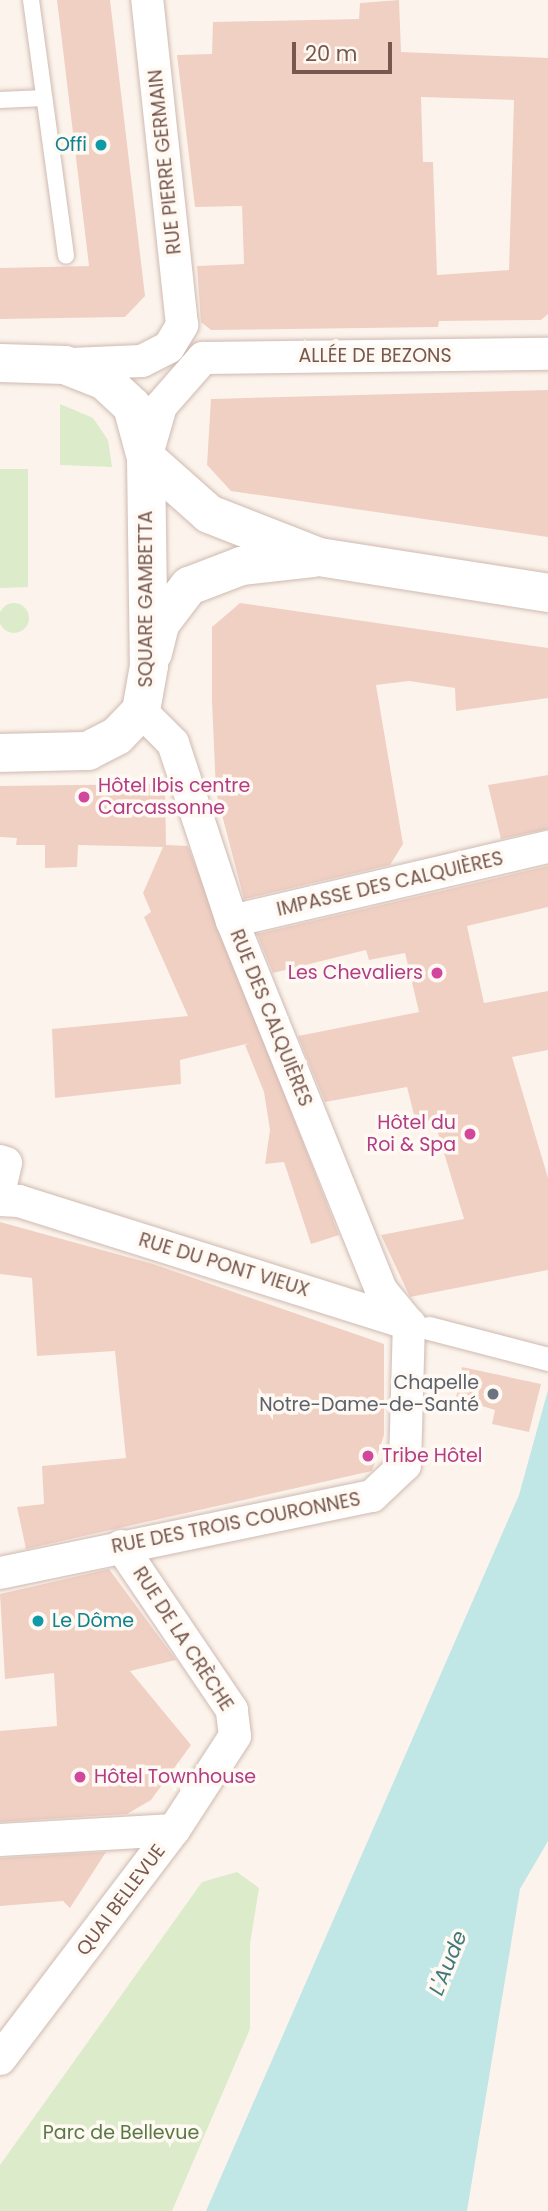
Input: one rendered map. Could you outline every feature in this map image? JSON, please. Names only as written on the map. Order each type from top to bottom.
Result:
[{"type":"main road","name":"SQUARE GAMBETTA","points":[[0,363],[65,365],[105,381],[132,406],[146,458],[149,666],[141,711],[117,736],[88,751],[0,753]]},
{"type":"main road","points":[[146,458],[209,514],[319,557],[548,593]]},
{"type":"main road","points":[[149,666],[160,624],[189,586],[241,566],[319,557]]},
{"type":"street","name":"RUE PIERRE GERMAIN","points":[[147,0],[182,325],[202,358]]},
{"type":"street","points":[[65,365],[142,361],[169,347],[182,325]]},
{"type":"street","name":"ALLÉE DE BEZONS","points":[[202,358],[548,354]]},
{"type":"street","name":"SQUARE GAMBETTA","points":[[146,458],[162,405],[202,358]]},
{"type":"street","name":"RUE DES CALQUIÈRES","points":[[141,711],[173,743],[232,921],[381,1290],[419,1326]]},
{"type":"street","name":"IMPASSE DES CALQUIÈRES","points":[[232,921],[548,847]]},
{"type":"street","name":"RUE DU PONT VIEUX","points":[[0,1161],[6,1163],[6,1197],[419,1326]]},
{"type":"street","points":[[419,1326],[543,1358]]},
{"type":"street","name":"RUE DES TROIS COURONNES","points":[[0,1573],[372,1496],[405,1465],[419,1326]]},
{"type":"street","name":"RUE DE LA CRÈCHE","points":[[121,1546],[232,1710],[235,1736]]},
{"type":"street","name":"QUAI BELLEVUE","points":[[0,2059],[174,1830],[235,1736]]},
{"type":"street","points":[[0,1840],[174,1830]]},
{"type":"lane","points":[[31,0],[66,256]]},
{"type":"lane","points":[[0,100],[44,98]]},
{"type":"green space","points":[[60,404],[93,418],[108,440],[112,467],[60,465]]},
{"type":"green space","points":[[0,469],[28,469],[28,587],[0,588]]},
{"type":"green space","points":[[14,603],[25,607],[29,618],[25,629],[14,633],[3,629],[-1,618],[3,607]]},
{"type":"green space","name":"Parc de Bellevue","points":[[237,1872],[259,1888],[250,1944],[250,2029],[172,2211],[0,2211],[0,2165],[202,1882]]},
{"type":"water","name":"L'Aude","points":[[548,1390],[548,1841],[520,1889],[467,2211],[206,2211],[519,1495]]},
{"type":"building","name":"Offi","points":[[57,0],[110,0],[145,296],[125,317],[0,319],[0,268],[89,266]]},
{"type":"building","points":[[399,0],[401,52],[548,58],[548,314],[541,320],[439,321],[438,327],[211,330],[201,322],[197,266],[244,264],[242,206],[195,207],[177,55],[212,54],[213,22],[359,19],[360,3]],"holes":[[[421,97],[514,100],[509,270],[437,275],[433,162],[423,162]]]},
{"type":"building","points":[[548,390],[548,537],[231,491],[207,465],[211,399]]},
{"type":"building","points":[[240,603],[548,648],[548,698],[456,711],[455,688],[409,681],[376,685],[403,844],[390,865],[244,899],[216,792],[212,701],[212,627]]},
{"type":"building","points":[[548,775],[548,829],[501,839],[488,785]]},
{"type":"building","points":[[157,784],[165,790],[166,845],[188,846],[339,1235],[311,1244],[284,1162],[265,1164],[270,1130],[264,1092],[245,1045],[250,1043],[180,1060],[181,1084],[55,1098],[52,1029],[188,1016],[144,917],[151,912],[143,893],[163,847],[78,845],[77,867],[45,868],[45,845],[16,845],[17,838],[0,837],[0,786]]},
{"type":"building","points":[[548,866],[548,907],[467,926],[484,1003],[548,991],[548,1050],[512,1057],[548,1178],[548,1270],[410,1297],[381,1235],[464,1219],[434,1120],[416,1123],[407,1087],[325,1102],[298,1036],[419,1012],[405,953],[369,960],[366,950],[273,973],[257,934]]},
{"type":"building","points":[[0,1222],[153,1264],[384,1344],[384,1435],[372,1471],[26,1549],[17,1507],[44,1504],[42,1466],[126,1458],[115,1351],[37,1356],[32,1278],[0,1274]]},
{"type":"building","name":"Chapelle Notre-Dame-de-Santé","points":[[462,1367],[541,1384],[529,1432],[492,1424],[495,1410],[456,1398]]},
{"type":"building","points":[[109,1569],[176,1660],[130,1671],[191,1745],[151,1800],[127,1814],[0,1822],[0,1731],[57,1726],[54,1673],[5,1679],[0,1594]]},
{"type":"building","points":[[106,1852],[70,1908],[63,1901],[0,1906],[0,1858]]},
{"type":"place","name":"Offi","points":[[101,145]]},
{"type":"place","name":"Hôtel Ibis centre Carcassonne","points":[[84,797]]},
{"type":"place","name":"Les Chevaliers","points":[[437,973]]},
{"type":"place","name":"Hôtel du Roi & Spa","points":[[470,1134]]},
{"type":"place","name":"Chapelle Notre-Dame-de-Santé","points":[[493,1394]]},
{"type":"place","name":"Tribe Hôtel","points":[[368,1456]]},
{"type":"place","name":"Le Dôme","points":[[38,1621]]},
{"type":"place","name":"Hôtel Townhouse","points":[[80,1777]]}]
